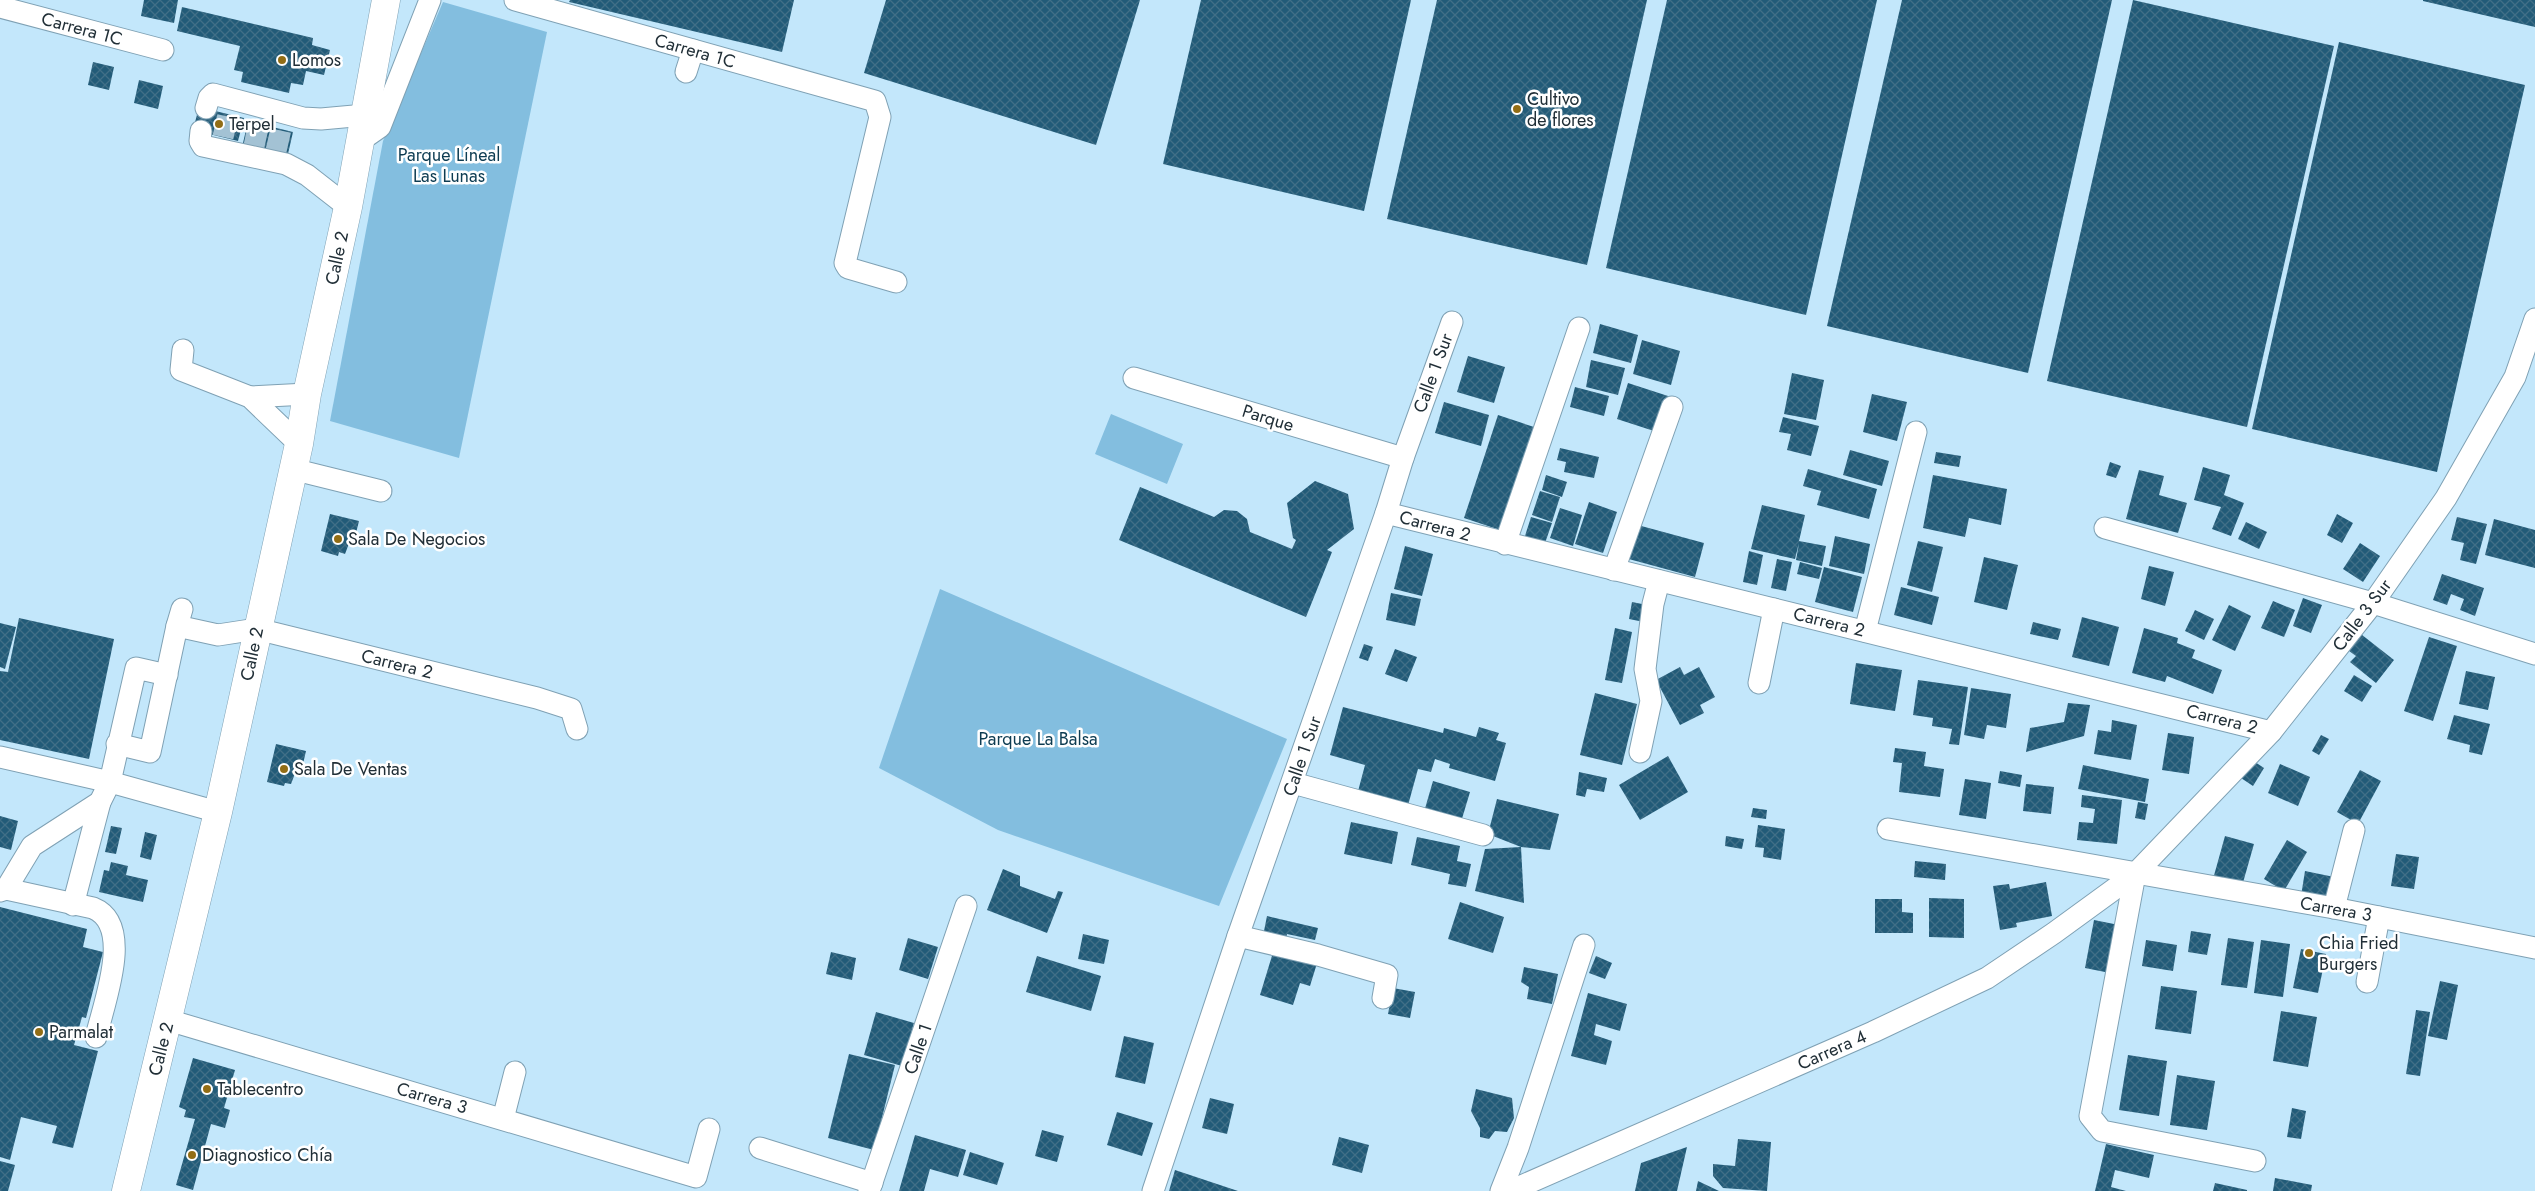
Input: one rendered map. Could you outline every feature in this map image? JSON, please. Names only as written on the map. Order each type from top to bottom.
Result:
[{"type":"main road","name":"Calle 2","points":[[126,1191],[218,812],[348,207],[386,0]]},
{"type":"street","points":[[360,141],[380,127],[430,0]]},
{"type":"street","name":"Carrera 1C","points":[[515,0],[874,101],[880,117],[845,263],[848,268],[896,282]]},
{"type":"street","name":"Carrera 1C","points":[[0,7],[163,50]]},
{"type":"street","points":[[686,72],[693,50]]},
{"type":"street","points":[[206,108],[209,98],[213,94],[230,106],[283,121],[303,118],[320,119],[365,115]]},
{"type":"street","points":[[201,131],[201,144],[221,144],[274,156],[306,175],[348,207]]},
{"type":"street","name":"Calle 3 Sur","points":[[2135,874],[2271,732],[2372,603],[2446,498],[2514,378],[2535,319]]},
{"type":"street","name":"Calle 1 Sur","points":[[1153,1191],[1238,936],[1386,513],[1402,458],[1452,322]]},
{"type":"street","points":[[1505,544],[1579,328]]},
{"type":"street","points":[[182,360],[250,397],[295,457],[381,491]]},
{"type":"street","name":"Parque","points":[[1134,378],[1402,458]]},
{"type":"street","points":[[250,397],[307,394]]},
{"type":"street","points":[[1614,570],[1672,407]]},
{"type":"street","points":[[1865,631],[1916,432]]},
{"type":"street","name":"Carrera 2","points":[[1386,513],[1505,544],[2271,732]]},
{"type":"street","points":[[2105,528],[2372,603],[2535,654]]},
{"type":"street","points":[[1640,752],[1651,701],[1645,669],[1653,604],[1659,581]]},
{"type":"street","points":[[1759,683],[1774,609]]},
{"type":"street","points":[[117,744],[150,752],[179,618],[218,635],[257,629]]},
{"type":"street","name":"Carrera 2","points":[[257,629],[537,698],[571,709],[577,730]]},
{"type":"street","points":[[73,905],[100,802],[110,782],[117,744],[136,668],[167,675]]},
{"type":"street","points":[[0,757],[110,782],[218,812]]},
{"type":"street","points":[[1293,783],[1483,835]]},
{"type":"street","points":[[96,1037],[115,953],[112,927],[105,915],[93,908],[3,890],[32,846],[100,802]]},
{"type":"street","name":"Carrera 3","points":[[1888,829],[2334,908],[2535,948]]},
{"type":"street","points":[[2334,908],[2354,830]]},
{"type":"street","points":[[2135,874],[2090,1116],[2102,1131],[2255,1161]]},
{"type":"street","name":"Carrera 4","points":[[1510,1191],[1873,1032],[1987,978],[2054,934],[2135,874]]},
{"type":"street","name":"Calle 1","points":[[871,1187],[966,906]]},
{"type":"street","points":[[2368,982],[2379,917]]},
{"type":"street","points":[[1238,936],[1318,955],[1387,975],[1388,979],[1383,998]]},
{"type":"street","points":[[1501,1191],[1518,1148],[1584,945]]},
{"type":"street","name":"Carrera 3","points":[[168,1020],[696,1176],[709,1128]]},
{"type":"street","points":[[503,1119],[514,1072]]},
{"type":"street","points":[[760,1148],[871,1187]]},
{"type":"green space","name":"Parque Líneal Las Lunas","points":[[443,2],[547,32],[459,458],[330,421],[383,141]]},
{"type":"green space","points":[[1111,414],[1183,444],[1167,484],[1095,454]]},
{"type":"green space","name":"Parque La Balsa","points":[[940,589],[1287,739],[1219,906],[998,830],[879,768]]},
{"type":"building","points":[[144,0],[178,0],[174,23],[141,16]]},
{"type":"building","points":[[570,0],[794,0],[782,52],[569,2]]},
{"type":"building","points":[[886,0],[1140,0],[1096,145],[864,73]]},
{"type":"building","points":[[1201,0],[1411,0],[1364,211],[1163,164]]},
{"type":"building","name":"Cultivo de flores","points":[[1437,0],[1647,0],[1587,265],[1387,219]]},
{"type":"building","points":[[1667,0],[1877,0],[1806,315],[1606,268]]},
{"type":"building","points":[[1902,0],[2112,0],[2028,373],[1827,326]]},
{"type":"building","points":[[2133,0],[2334,46],[2247,427],[2047,381]]},
{"type":"building","points":[[2535,0],[2535,27],[2423,1]]},
{"type":"building","name":"Lomos","points":[[182,7],[313,38],[312,45],[330,50],[324,75],[306,71],[303,85],[291,83],[289,93],[241,82],[243,72],[234,70],[240,46],[177,31]]},
{"type":"building","points":[[2339,42],[2525,85],[2437,472],[2252,429]]},
{"type":"building","points":[[93,62],[114,67],[109,90],[88,85]]},
{"type":"building","points":[[139,80],[163,86],[158,109],[134,103]]},
{"type":"building","name":"Terpel","points":[[199,107],[244,118],[238,141],[193,130]]},
{"type":"building","name":"Terpel","points":[[248,121],[293,132],[288,154],[243,143]]},
{"type":"building","points":[[1600,324],[1638,335],[1631,363],[1593,353]]},
{"type":"building","points":[[1642,340],[1680,351],[1671,385],[1633,374]]},
{"type":"building","points":[[1468,356],[1505,367],[1494,403],[1457,392]]},
{"type":"building","points":[[1591,360],[1625,368],[1618,395],[1586,387]]},
{"type":"building","points":[[1792,373],[1824,380],[1816,420],[1784,414]]},
{"type":"building","points":[[1628,383],[1668,396],[1657,432],[1617,419]]},
{"type":"building","points":[[1575,387],[1609,396],[1604,416],[1570,407]]},
{"type":"building","points":[[1872,394],[1907,402],[1897,441],[1863,432]]},
{"type":"building","points":[[1444,402],[1489,415],[1481,446],[1435,433]]},
{"type":"building","points":[[1498,415],[1537,428],[1503,531],[1464,518]]},
{"type":"building","points":[[1783,417],[1819,426],[1811,456],[1787,450],[1791,434],[1779,432]]},
{"type":"building","points":[[1560,448],[1599,457],[1594,478],[1564,472],[1566,462],[1557,460]]},
{"type":"building","points":[[1850,450],[1889,461],[1882,486],[1843,475]]},
{"type":"building","points":[[1936,452],[1961,456],[1959,467],[1934,463]]},
{"type":"building","points":[[2110,462],[2121,466],[2116,478],[2106,475]]},
{"type":"building","points":[[2203,467],[2230,475],[2224,495],[2244,503],[2231,536],[2212,529],[2221,507],[2194,500]]},
{"type":"building","points":[[1808,469],[1877,489],[1869,519],[1817,505],[1821,491],[1803,486]]},
{"type":"building","points":[[2139,470],[2164,476],[2159,495],[2187,503],[2178,533],[2126,519]]},
{"type":"building","points":[[1546,475],[1567,482],[1562,497],[1542,490]]},
{"type":"building","points":[[1933,475],[2007,489],[2001,525],[1969,518],[1965,537],[1923,528]]},
{"type":"building","points":[[1315,481],[1348,494],[1354,529],[1327,550],[1332,552],[1306,617],[1119,540],[1140,487],[1214,517],[1224,510],[1237,511],[1247,519],[1250,532],[1292,549],[1296,540],[1293,538],[1287,503]]},
{"type":"building","points":[[1540,491],[1560,497],[1552,522],[1532,515]]},
{"type":"building","points":[[1589,502],[1617,512],[1603,553],[1575,544]]},
{"type":"building","points":[[1762,505],[1805,515],[1799,541],[1826,546],[1822,566],[1796,560],[1799,543],[1795,559],[1751,549]]},
{"type":"building","points":[[1560,508],[1582,515],[1573,546],[1550,538]]},
{"type":"building","name":"Sala De Negocios","points":[[330,514],[359,521],[356,533],[353,533],[345,554],[339,552],[338,556],[321,551]]},
{"type":"building","points":[[2337,514],[2353,523],[2342,543],[2327,535]]},
{"type":"building","points":[[1531,517],[1552,523],[1545,543],[1525,536]]},
{"type":"building","points":[[2457,517],[2487,524],[2476,564],[2460,560],[2464,543],[2451,540]]},
{"type":"building","points":[[2494,519],[2535,530],[2535,568],[2485,555]]},
{"type":"building","points":[[2246,522],[2267,532],[2259,549],[2238,539]]},
{"type":"building","points":[[1634,524],[1704,543],[1695,577],[1625,558]]},
{"type":"building","points":[[1835,536],[1870,544],[1864,574],[1829,566]]},
{"type":"building","points":[[1918,541],[1943,547],[1932,592],[1907,585]]},
{"type":"building","points":[[2360,543],[2380,556],[2363,582],[2343,569]]},
{"type":"building","points":[[1405,546],[1433,554],[1422,596],[1394,589]]},
{"type":"building","points":[[1749,551],[1763,555],[1757,585],[1743,582]]},
{"type":"building","points":[[1984,557],[2018,565],[2007,610],[1974,602]]},
{"type":"building","points":[[1777,559],[1792,562],[1786,591],[1771,588]]},
{"type":"building","points":[[1800,562],[1822,568],[1819,579],[1797,574]]},
{"type":"building","points":[[2149,566],[2174,572],[2165,606],[2141,599]]},
{"type":"building","points":[[1824,567],[1862,577],[1853,612],[1815,602]]},
{"type":"building","points":[[2442,574],[2484,588],[2475,616],[2460,610],[2464,599],[2451,594],[2447,605],[2433,600]]},
{"type":"building","points":[[1901,587],[1939,597],[1932,625],[1894,615]]},
{"type":"building","points":[[1391,593],[1421,599],[1415,626],[1386,620]]},
{"type":"building","points":[[2303,598],[2322,605],[2311,633],[2293,626]]},
{"type":"building","points":[[2273,601],[2295,610],[2284,637],[2261,628]]},
{"type":"building","points":[[1632,602],[1647,605],[1644,622],[1629,619]]},
{"type":"building","points":[[2229,605],[2251,616],[2235,651],[2212,640]]},
{"type":"building","points":[[2195,610],[2214,619],[2204,640],[2185,631]]},
{"type":"building","points":[[2082,617],[2119,627],[2109,666],[2072,657]]},
{"type":"building","points":[[19,618],[114,639],[89,759],[0,740],[0,671],[8,672]]},
{"type":"building","points":[[2033,622],[2061,629],[2058,640],[2030,634]]},
{"type":"building","points":[[0,623],[16,627],[5,669],[0,667]]},
{"type":"building","points":[[1615,628],[1632,632],[1622,683],[1605,680]]},
{"type":"building","points":[[2144,628],[2178,638],[2177,643],[2195,650],[2192,658],[2222,670],[2213,694],[2167,676],[2165,682],[2132,673]]},
{"type":"building","points":[[2357,631],[2394,660],[2376,683],[2350,662],[2356,656],[2345,648]]},
{"type":"building","points":[[2429,637],[2457,646],[2433,721],[2404,711]]},
{"type":"building","points":[[1364,644],[1373,647],[1368,661],[1359,658]]},
{"type":"building","points":[[1395,649],[1417,657],[1407,682],[1385,674]]},
{"type":"building","points":[[1856,663],[1902,670],[1895,711],[1850,704]]},
{"type":"building","points":[[1680,667],[1684,675],[1699,667],[1715,697],[1700,705],[1704,713],[1680,725],[1656,680]]},
{"type":"building","points":[[2466,671],[2495,677],[2488,710],[2459,704]]},
{"type":"building","points":[[2354,675],[2372,686],[2362,702],[2344,691]]},
{"type":"building","points":[[1918,680],[1968,687],[1959,745],[1949,744],[1952,729],[1932,726],[1933,718],[1913,715]]},
{"type":"building","points":[[1971,688],[2011,694],[2006,728],[1987,725],[1984,739],[1964,735]]},
{"type":"building","points":[[1595,693],[1637,704],[1622,765],[1580,755]]},
{"type":"building","points":[[2068,703],[2090,705],[2084,736],[2026,752],[2030,728],[2064,722]]},
{"type":"building","points":[[1343,707],[1443,733],[1444,728],[1476,737],[1479,727],[1499,733],[1496,740],[1506,743],[1495,781],[1449,768],[1450,764],[1435,759],[1431,772],[1418,769],[1407,809],[1357,795],[1365,765],[1330,755]]},
{"type":"building","points":[[2454,715],[2490,724],[2482,755],[2469,752],[2470,745],[2447,739]]},
{"type":"building","points":[[2112,720],[2137,725],[2131,760],[2094,754],[2098,730],[2111,732]]},
{"type":"building","points":[[2168,733],[2194,737],[2189,774],[2162,770]]},
{"type":"building","points":[[2321,735],[2329,739],[2319,755],[2312,751]]},
{"type":"building","name":"Sala De Ventas","points":[[276,744],[306,751],[303,764],[299,763],[291,784],[285,783],[284,786],[267,782]]},
{"type":"building","points":[[1895,748],[1926,752],[1924,766],[1944,769],[1940,797],[1899,792],[1902,763],[1893,762]]},
{"type":"building","points":[[1668,756],[1688,792],[1640,820],[1619,785]]},
{"type":"building","points":[[2252,760],[2264,768],[2253,786],[2241,778]]},
{"type":"building","points":[[2280,764],[2310,777],[2298,806],[2268,793]]},
{"type":"building","points":[[2083,765],[2149,779],[2145,802],[2078,789]]},
{"type":"building","points":[[2360,770],[2381,781],[2358,824],[2337,812]]},
{"type":"building","points":[[2000,771],[2022,775],[2020,787],[1998,783]]},
{"type":"building","points":[[1579,772],[1607,778],[1604,792],[1587,789],[1585,797],[1576,795]]},
{"type":"building","points":[[1965,779],[1991,783],[1986,819],[1959,815]]},
{"type":"building","points":[[1433,781],[1470,792],[1461,822],[1424,812]]},
{"type":"building","points":[[2026,784],[2054,787],[2051,814],[2023,811]]},
{"type":"building","points":[[2082,795],[2122,800],[2117,844],[2077,840],[2079,822],[2093,823],[2095,809],[2081,807]]},
{"type":"building","points":[[1497,799],[1559,814],[1550,850],[1521,847],[1488,834]]},
{"type":"building","points":[[2138,802],[2148,804],[2145,820],[2135,818]]},
{"type":"building","points":[[1753,808],[1767,810],[1766,819],[1751,817]]},
{"type":"building","points":[[0,816],[18,821],[11,850],[0,847]]},
{"type":"building","points":[[1351,822],[1398,832],[1392,864],[1344,854]]},
{"type":"building","points":[[1758,825],[1785,829],[1781,860],[1763,857],[1764,848],[1755,847]]},
{"type":"building","points":[[111,826],[122,828],[116,854],[105,852]]},
{"type":"building","points":[[145,832],[157,835],[151,860],[140,857]]},
{"type":"building","points":[[1726,836],[1744,839],[1742,849],[1725,846]]},
{"type":"building","points":[[2225,836],[2254,844],[2242,886],[2213,879]]},
{"type":"building","points":[[1417,837],[1460,846],[1457,861],[1471,864],[1466,887],[1448,884],[1450,874],[1411,865]]},
{"type":"building","points":[[2287,840],[2307,852],[2284,891],[2264,879]]},
{"type":"building","points":[[1521,847],[1524,903],[1475,891],[1485,849]]},
{"type":"building","points":[[2396,854],[2419,857],[2414,889],[2391,886]]},
{"type":"building","points":[[1915,861],[1946,864],[1945,880],[1914,877]]},
{"type":"building","points":[[111,862],[128,866],[126,875],[148,880],[143,902],[99,892],[104,870],[109,871]]},
{"type":"building","points":[[1003,869],[1020,876],[1020,886],[1055,899],[1058,891],[1063,892],[1047,933],[987,910]]},
{"type":"building","points":[[2305,871],[2339,878],[2334,903],[2301,896]]},
{"type":"building","points":[[2046,882],[2052,916],[2016,923],[2017,927],[2000,930],[1993,886],[2009,884],[2010,889]]},
{"type":"building","points":[[1929,898],[1964,899],[1964,938],[1929,937]]},
{"type":"building","points":[[1875,899],[1902,899],[1902,912],[1913,913],[1913,933],[1875,933]]},
{"type":"building","points":[[1460,902],[1504,917],[1493,953],[1448,939]]},
{"type":"building","name":"Parmalat","points":[[0,907],[87,929],[83,947],[103,952],[86,1018],[82,1017],[74,1045],[98,1051],[73,1148],[52,1143],[57,1126],[21,1117],[10,1160],[0,1157]]},
{"type":"building","points":[[1267,916],[1318,928],[1315,940],[1287,934],[1285,946],[1262,941]]},
{"type":"building","points":[[2094,920],[2119,925],[2110,973],[2085,968]]},
{"type":"building","points":[[2191,931],[2211,934],[2207,955],[2188,952]]},
{"type":"building","points":[[1083,934],[1109,940],[1104,964],[1078,959]]},
{"type":"building","points":[[908,938],[938,947],[928,979],[899,970]]},
{"type":"building","points":[[2228,938],[2254,942],[2247,988],[2221,985]]},
{"type":"building","points":[[2146,940],[2177,945],[2173,971],[2142,966]]},
{"type":"building","points":[[2261,940],[2290,944],[2283,997],[2254,993]]},
{"type":"building","points":[[1275,946],[1318,960],[1310,986],[1300,983],[1293,1005],[1260,995]]},
{"type":"building","points":[[2301,949],[2326,954],[2318,993],[2293,988]]},
{"type":"building","points":[[831,952],[856,958],[852,980],[826,974]]},
{"type":"building","points":[[1037,956],[1101,976],[1091,1011],[1026,992]]},
{"type":"building","points":[[1596,956],[1612,963],[1605,979],[1589,973]]},
{"type":"building","points":[[1524,967],[1558,974],[1552,1004],[1527,999],[1529,987],[1521,982]]},
{"type":"building","points":[[2440,981],[2458,985],[2447,1040],[2428,1036]]},
{"type":"building","points":[[2161,986],[2197,991],[2191,1034],[2155,1029]]},
{"type":"building","points":[[1393,988],[1415,992],[1410,1018],[1388,1014]]},
{"type":"building","points":[[1588,993],[1627,1004],[1620,1031],[1596,1024],[1594,1035],[1612,1041],[1606,1065],[1571,1056]]},
{"type":"building","points":[[2416,1010],[2430,1012],[2420,1076],[2406,1074]]},
{"type":"building","points":[[2281,1011],[2317,1017],[2308,1067],[2273,1061]]},
{"type":"building","points":[[876,1012],[914,1023],[902,1066],[864,1055]]},
{"type":"building","points":[[1124,1036],[1154,1043],[1145,1084],[1115,1077]]},
{"type":"building","points":[[849,1054],[895,1065],[874,1150],[828,1138]]},
{"type":"building","points":[[2128,1055],[2167,1061],[2159,1116],[2119,1110]]},
{"type":"building","name":"Tablecentro","points":[[193,1058],[235,1070],[224,1108],[230,1110],[225,1128],[211,1124],[193,1190],[176,1185],[195,1119],[184,1117],[186,1110],[179,1107]]},
{"type":"building","points":[[2177,1075],[2215,1081],[2207,1130],[2170,1125]]},
{"type":"building","points":[[1476,1089],[1512,1098],[1514,1118],[1507,1132],[1495,1131],[1489,1139],[1480,1137],[1480,1128],[1471,1111]]},
{"type":"building","points":[[1210,1098],[1234,1104],[1227,1134],[1202,1128]]},
{"type":"building","points":[[2292,1108],[2306,1111],[2301,1139],[2287,1137]]},
{"type":"building","points":[[1117,1112],[1153,1123],[1142,1156],[1107,1145]]},
{"type":"building","points":[[1042,1130],[1064,1136],[1057,1162],[1035,1156]]},
{"type":"building","points":[[915,1135],[966,1150],[958,1177],[930,1169],[924,1191],[899,1191]]},
{"type":"building","points":[[1339,1137],[1369,1145],[1362,1173],[1332,1165]]},
{"type":"building","points":[[1738,1139],[1771,1142],[1767,1191],[1723,1188],[1713,1176],[1713,1164],[1735,1166]]},
{"type":"building","points":[[2106,1144],[2154,1155],[2149,1178],[2115,1170],[2111,1187],[2126,1191],[2095,1191]]},
{"type":"building","points":[[1687,1147],[1677,1191],[1635,1191],[1641,1163]]},
{"type":"building","points":[[970,1152],[1004,1163],[997,1185],[963,1175]]},
{"type":"building","points":[[0,1161],[15,1165],[8,1191],[0,1191]]},
{"type":"building","points":[[1175,1170],[1238,1191],[1169,1191]]},
{"type":"building","points":[[2275,1178],[2312,1185],[2311,1191],[2273,1191]]},
{"type":"building","points":[[1698,1181],[1719,1191],[1696,1191]]},
{"type":"building","points":[[2215,1183],[2247,1190],[2247,1191],[2213,1191]]},
{"type":"tunnel","points":[[223,137],[228,115]]},
{"type":"tunnel","points":[[254,146],[259,123]]},
{"type":"tunnel","points":[[276,151],[281,129]]},
{"type":"place","name":"Lomos","points":[[282,60]]},
{"type":"place","name":"Cultivo de flores","points":[[1517,109]]},
{"type":"place","name":"Terpel","points":[[219,124]]},
{"type":"place","name":"Sala De Negocios","points":[[338,539]]},
{"type":"place","name":"Sala De Ventas","points":[[284,769]]},
{"type":"place","name":"Chia Fried Burgers","points":[[2309,953]]},
{"type":"place","name":"Parmalat","points":[[39,1032]]},
{"type":"place","name":"Tablecentro","points":[[207,1089]]},
{"type":"place","name":"Diagnostico Chía","points":[[192,1155]]}]
